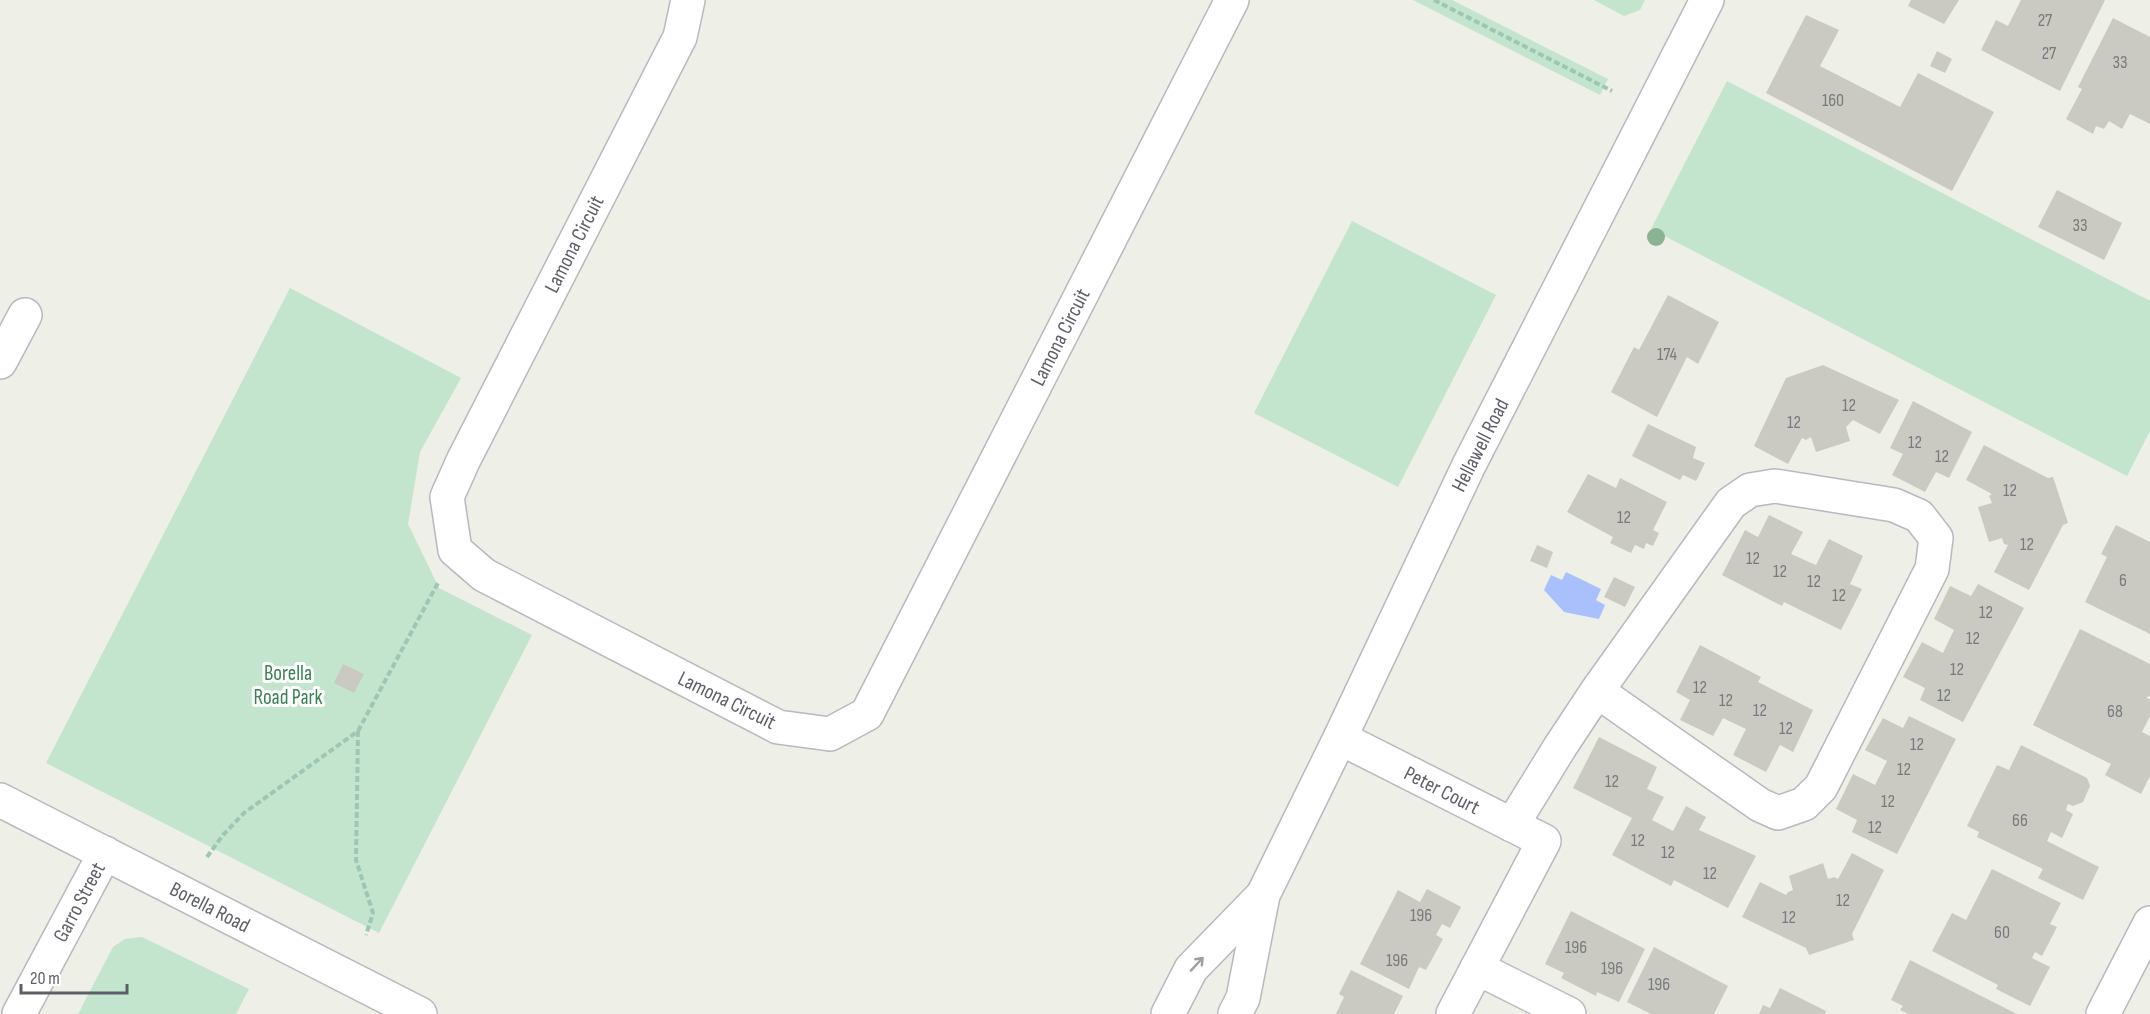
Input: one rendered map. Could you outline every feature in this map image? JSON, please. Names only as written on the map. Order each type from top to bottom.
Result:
[{"type":"street","name":"Lamona Circuit","points":[[688,0],[680,37],[447,497],[455,550],[484,575],[778,727],[830,734],[867,714],[1232,0]]},
{"type":"street","name":"Hellawell Road","points":[[1235,1014],[1243,998],[1263,895],[1340,738],[1468,465],[1707,0]]},
{"type":"street","points":[[0,362],[26,315]]},
{"type":"street","points":[[1512,825],[1597,691],[1731,504],[1750,490],[1775,486],[1894,505],[1919,516],[1936,538],[1932,569],[1821,787],[1804,804],[1778,813],[1760,805],[1597,691]]},
{"type":"street","name":"Peter Court","points":[[1340,738],[1544,842],[1477,968]]},
{"type":"street","name":"Borella Road","points":[[0,800],[420,1014]]},
{"type":"street","name":"Garro Street","points":[[19,1014],[105,853]]},
{"type":"street","name":"Hellawell Road","points":[[1168,1014],[1191,969],[1263,895]]},
{"type":"street","points":[[2103,1014],[2150,922]]},
{"type":"street","points":[[1453,1014],[1477,968],[1569,1014]]},
{"type":"path","points":[[1434,0],[1612,91]]},
{"type":"path","points":[[207,857],[223,835],[244,813],[358,731],[455,550]]},
{"type":"path","points":[[358,731],[356,860],[373,913],[366,935]]},
{"type":"green space","points":[[1413,0],[1452,0],[1608,79],[1600,95]]},
{"type":"green space","points":[[1594,0],[1645,0],[1640,10],[1624,16]]},
{"type":"green space","points":[[1727,81],[2150,301],[2150,431],[2127,476],[1651,229]]},
{"type":"green space","points":[[1352,221],[1496,295],[1398,487],[1254,413]]},
{"type":"green space","name":"Borella Road Park","points":[[290,288],[461,378],[420,452],[408,524],[439,588],[532,635],[379,933],[46,763]]},
{"type":"green space","points":[[142,937],[249,989],[236,1014],[78,1014],[113,947],[125,939]]},
{"type":"water","points":[[1566,572],[1601,589],[1596,600],[1605,605],[1599,619],[1564,612],[1544,590],[1551,575],[1562,580]]},
{"type":"building","points":[[1911,0],[1959,0],[1944,24],[1908,6]]},
{"type":"building","points":[[2021,0],[2105,0],[2060,91],[1981,50],[1996,20],[2008,26]]},
{"type":"building","points":[[1806,15],[1839,30],[1820,66],[1900,107],[1918,73],[1994,112],[1952,191],[1766,93]]},
{"type":"building","points":[[2113,18],[2150,37],[2150,124],[2130,114],[2122,129],[2109,121],[2104,129],[2096,126],[2093,134],[2066,119],[2082,89],[2078,87]]},
{"type":"building","points":[[1937,51],[1952,59],[1945,73],[1930,66]]},
{"type":"building","points":[[2057,190],[2122,223],[2104,260],[2038,227]]},
{"type":"building","points":[[1668,295],[1719,322],[1698,364],[1687,357],[1657,417],[1611,392],[1634,347],[1639,350]]},
{"type":"building","points":[[1823,365],[1899,400],[1880,434],[1853,420],[1846,427],[1850,441],[1816,452],[1811,437],[1806,440],[1802,438],[1788,464],[1754,446],[1786,378]]},
{"type":"building","points":[[1913,401],[1972,432],[1949,478],[1936,472],[1925,492],[1892,475],[1903,454],[1890,448]]},
{"type":"building","points":[[1648,424],[1696,447],[1693,458],[1705,463],[1696,481],[1683,475],[1680,480],[1632,456]]},
{"type":"building","points":[[1984,445],[2048,478],[2053,477],[2068,523],[2063,525],[2029,590],[1994,572],[2008,545],[2004,544],[2002,538],[1989,542],[1978,507],[1992,503],[1989,496],[1992,494],[1966,480]]},
{"type":"building","points":[[1588,474],[1616,488],[1620,478],[1667,502],[1653,530],[1659,533],[1653,546],[1646,543],[1644,549],[1635,545],[1631,553],[1610,543],[1613,537],[1567,512]]},
{"type":"building","points":[[1769,515],[1803,532],[1791,554],[1816,565],[1829,539],[1863,556],[1850,584],[1862,589],[1841,630],[1784,602],[1782,606],[1722,575],[1745,530],[1758,537]]},
{"type":"building","points":[[2116,525],[2150,542],[2150,634],[2085,602],[2107,557],[2101,554]]},
{"type":"building","points":[[1537,545],[1553,552],[1547,568],[1530,561]]},
{"type":"building","points":[[1614,577],[1635,587],[1625,607],[1604,597]]},
{"type":"building","points":[[1978,584],[2024,608],[1963,722],[1920,700],[1925,688],[1903,677],[1922,642],[1943,653],[1954,630],[1934,619],[1950,586],[1971,596]]},
{"type":"building","points":[[2080,629],[2150,664],[2150,696],[2146,697],[2150,700],[2150,716],[2142,732],[2150,736],[2150,776],[2141,794],[2105,775],[2111,764],[2033,725]]},
{"type":"building","points":[[1700,645],[1761,677],[1758,682],[1813,710],[1793,752],[1780,745],[1766,772],[1733,755],[1746,729],[1723,718],[1713,736],[1680,720],[1690,700],[1676,692]]},
{"type":"building","points":[[343,664],[364,674],[354,693],[334,683]]},
{"type":"building","points":[[1909,716],[1956,739],[1897,854],[1852,832],[1857,820],[1836,809],[1853,774],[1875,785],[1887,761],[1865,750],[1883,718],[1903,728]]},
{"type":"building","points":[[1599,737],[1657,767],[1647,789],[1664,797],[1652,820],[1673,831],[1686,806],[1706,817],[1699,830],[1756,856],[1728,908],[1674,880],[1671,886],[1612,855],[1632,818],[1573,788]]},
{"type":"building","points":[[2021,745],[2087,778],[2090,786],[2083,802],[2073,806],[2068,804],[2066,810],[2073,814],[2062,838],[2051,832],[2047,841],[2099,867],[2083,900],[2038,878],[2043,869],[1977,837],[1979,832],[1967,826],[1997,765],[2009,770]]},
{"type":"building","points":[[1852,853],[1884,870],[1852,934],[1854,940],[1809,955],[1806,948],[1742,917],[1760,882],[1786,895],[1793,890],[1789,876],[1823,863],[1828,879],[1834,877],[1838,879]]},
{"type":"building","points":[[1992,869],[2061,903],[2050,924],[2057,927],[2042,956],[2035,952],[2032,958],[2050,967],[2030,1006],[1996,989],[1998,985],[1932,951],[1952,913],[1966,920]]},
{"type":"building","points":[[1427,889],[1461,907],[1450,928],[1442,924],[1436,935],[1443,939],[1426,970],[1419,967],[1409,989],[1360,964],[1398,890],[1420,902]]},
{"type":"building","points":[[1571,911],[1645,949],[1619,1002],[1597,992],[1596,996],[1561,978],[1564,973],[1545,964]]},
{"type":"building","points":[[1654,947],[1728,986],[1714,1014],[1651,1014],[1627,1002]]},
{"type":"building","points":[[1910,960],[2017,1014],[1909,1014],[1900,1010],[1903,1006],[1891,1000]]},
{"type":"building","points":[[1351,970],[1403,996],[1394,1014],[1336,1014],[1344,997],[1339,994]]},
{"type":"building","points":[[1780,988],[1826,1011],[1825,1014],[1759,1014],[1763,1005],[1770,1008]]}]
